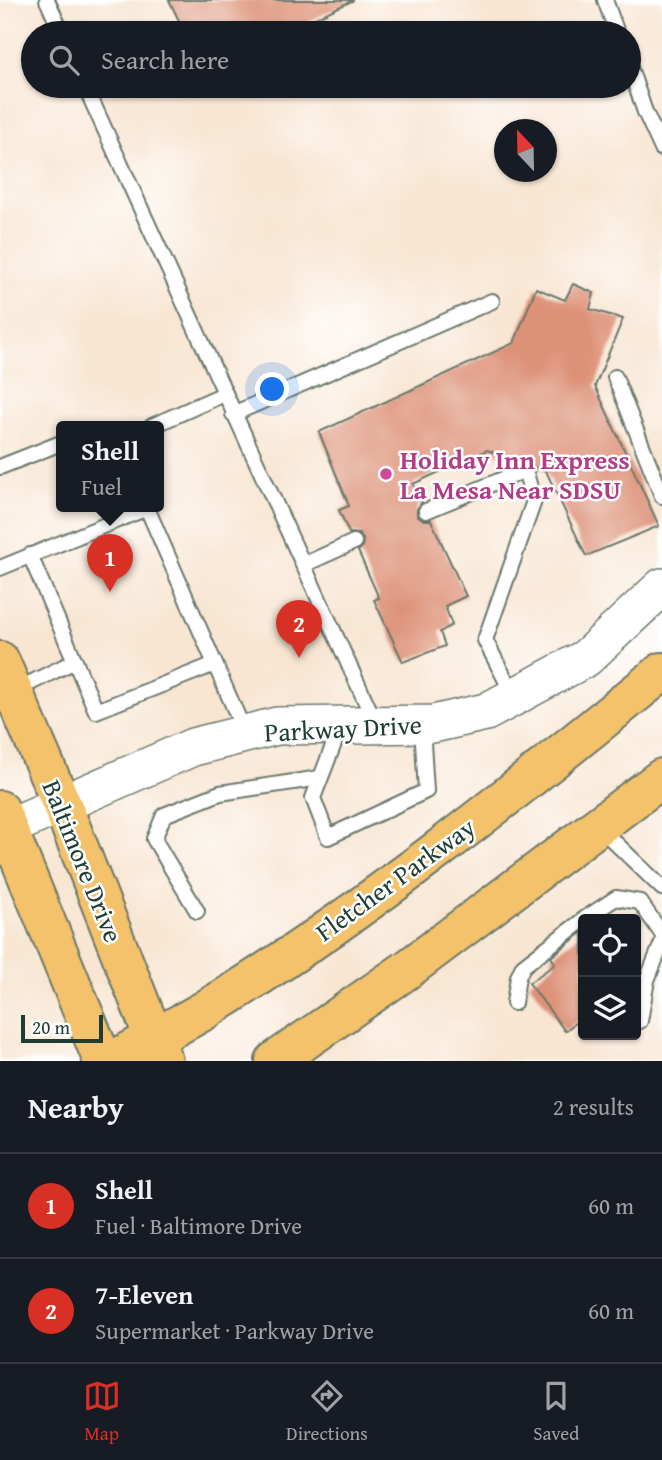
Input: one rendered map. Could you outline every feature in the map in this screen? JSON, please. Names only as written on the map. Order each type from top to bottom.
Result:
[{"type":"main road","name":"Fletcher Parkway","points":[[112,1061],[158,1049],[205,1010],[370,899],[523,784],[662,673]]},
{"type":"main road","name":"Baltimore Drive","points":[[6,676],[62,805],[158,1049]]},
{"type":"main road","points":[[275,1061],[408,969],[662,778]]},
{"type":"main road","points":[[2,823],[103,1061]]},
{"type":"street","name":"Parkway Drive","points":[[2,823],[62,805],[193,747],[277,726],[433,724],[486,712],[586,658],[662,587]]},
{"type":"lane","points":[[47,0],[57,21]]},
{"type":"lane","points":[[605,0],[613,21]]},
{"type":"lane","points":[[90,98],[377,726]]},
{"type":"lane","points":[[640,98],[662,149]]},
{"type":"lane","points":[[233,414],[492,301]]},
{"type":"lane","points":[[615,377],[662,496]]},
{"type":"lane","points":[[163,421],[224,394]]},
{"type":"lane","points":[[0,467],[56,445]]},
{"type":"lane","points":[[426,511],[525,470],[534,501],[485,640],[514,697]]},
{"type":"lane","points":[[0,568],[137,512]]},
{"type":"lane","points":[[149,512],[246,734]]},
{"type":"lane","points":[[303,565],[354,542]]},
{"type":"lane","points":[[30,555],[96,711],[215,664]]},
{"type":"lane","points":[[6,676],[75,662]]},
{"type":"lane","points":[[341,726],[313,797],[328,837],[426,791],[422,724]]},
{"type":"lane","points":[[197,911],[154,839],[164,815],[220,793],[320,778]]},
{"type":"lane","points":[[598,826],[662,888]]},
{"type":"lane","points":[[593,914],[616,898],[640,902],[662,934]]},
{"type":"lane","points":[[514,1003],[518,976],[523,966],[578,925]]},
{"type":"lane","points":[[641,1015],[647,979],[662,943]]},
{"type":"building","points":[[169,0],[354,0],[309,21],[179,21]]},
{"type":"building","name":"Holiday Inn Express La Mesa Near SDSU","points":[[573,284],[594,293],[590,309],[623,319],[595,386],[659,526],[586,556],[546,471],[527,461],[520,462],[487,450],[413,484],[422,502],[417,509],[417,515],[424,520],[431,520],[466,596],[445,606],[452,625],[440,632],[445,646],[403,662],[374,600],[379,598],[358,551],[362,547],[363,539],[359,534],[349,533],[339,510],[349,506],[319,432],[514,343],[536,288],[565,300]]},
{"type":"building","points":[[578,936],[578,1021],[565,1031],[529,983],[555,964],[551,957]]},
{"type":"place","name":"Holiday Inn Express La Mesa Near SDSU","points":[[386,474]]},
{"type":"place","name":"Shell","points":[[110,592]]},
{"type":"place","name":"7-Eleven","points":[[299,658]]}]
